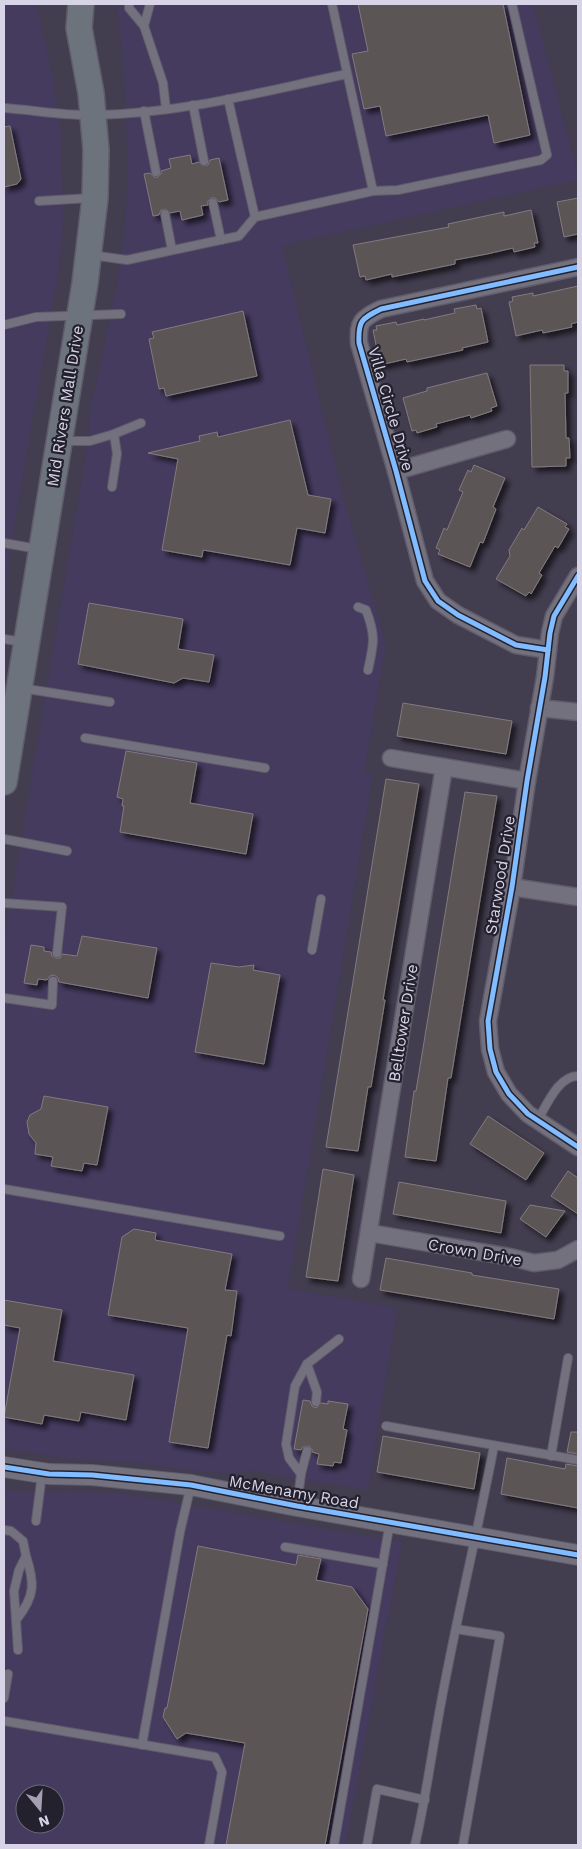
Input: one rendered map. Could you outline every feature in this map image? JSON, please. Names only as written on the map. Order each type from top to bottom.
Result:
[{"type":"main road","name":"Mid Rivers Mall Drive","points":[[4,782],[19,688],[15,641],[42,550],[89,255],[95,198],[96,150],[80,16],[65,4]]},
{"type":"street","name":"Villa Circle Drive","points":[[548,650],[516,645],[458,615],[438,601],[425,581],[359,343],[358,327],[366,316],[381,309],[578,267]]},
{"type":"street","points":[[396,471],[507,439]]},
{"type":"street","name":"Starwood Drive","points":[[578,576],[554,616],[526,781],[512,887],[488,1021],[490,1049],[496,1072],[509,1094],[528,1114],[578,1148]]},
{"type":"street","points":[[539,708],[578,712]]},
{"type":"street","points":[[391,758],[526,781]]},
{"type":"street","name":"Belltower Drive","points":[[362,1279],[444,767]]},
{"type":"street","points":[[512,887],[578,897]]},
{"type":"street","name":"Crown Drive","points":[[370,1233],[510,1257],[534,1263],[558,1260],[578,1249]]},
{"type":"street","name":"McMenamy Road","points":[[4,1467],[42,1473],[191,1485],[296,1506],[578,1555]]},
{"type":"lane","points":[[129,4],[129,8],[144,26],[163,83],[166,108]]},
{"type":"lane","points":[[144,26],[150,4]]},
{"type":"lane","points":[[332,4],[373,191]]},
{"type":"lane","points":[[89,255],[127,260],[239,236],[255,217],[373,191],[398,190],[541,160],[547,155],[512,4]]},
{"type":"lane","points":[[4,108],[93,115],[144,111],[228,99],[347,74]]},
{"type":"lane","points":[[228,99],[255,217]]},
{"type":"lane","points":[[193,105],[204,161]]},
{"type":"lane","points":[[144,111],[156,172]]},
{"type":"lane","points":[[39,201],[95,198]]},
{"type":"lane","points":[[213,203],[221,240]]},
{"type":"lane","points":[[165,214],[172,250]]},
{"type":"lane","points":[[4,325],[36,317],[121,314]]},
{"type":"lane","points":[[60,441],[90,441],[141,423]]},
{"type":"lane","points":[[112,487],[117,454],[114,434]]},
{"type":"lane","points":[[4,543],[42,550]]},
{"type":"lane","points":[[358,607],[366,610],[371,623],[374,643],[368,670]]},
{"type":"lane","points":[[19,688],[110,702]]},
{"type":"lane","points":[[85,738],[265,768]]},
{"type":"lane","points":[[4,839],[67,851]]},
{"type":"lane","points":[[312,950],[321,899]]},
{"type":"lane","points":[[4,903],[62,907],[57,953]]},
{"type":"lane","points":[[4,998],[52,1005],[53,981]]},
{"type":"lane","points":[[538,1121],[558,1087],[571,1076],[578,1076]]},
{"type":"lane","points":[[4,1189],[280,1236]]},
{"type":"lane","points":[[301,1474],[290,1458],[286,1444],[295,1386],[307,1364],[340,1339]]},
{"type":"lane","points":[[551,1456],[568,1358]]},
{"type":"lane","points":[[307,1364],[317,1392],[316,1402]]},
{"type":"lane","points":[[386,1426],[578,1460]]},
{"type":"lane","points":[[415,1845],[456,1628],[494,1446]]},
{"type":"lane","points":[[296,1506],[307,1452]]},
{"type":"lane","points":[[36,1521],[42,1473]]},
{"type":"lane","points":[[142,1745],[180,1532],[191,1485]]},
{"type":"lane","points":[[334,1845],[390,1522]]},
{"type":"lane","points":[[4,1530],[11,1531],[23,1541],[32,1574],[32,1589],[28,1606],[17,1619]]},
{"type":"lane","points":[[284,1547],[383,1564]]},
{"type":"lane","points":[[18,1650],[14,1591],[19,1570],[26,1556]]},
{"type":"lane","points":[[456,1628],[500,1636],[463,1845]]},
{"type":"lane","points":[[4,1698],[8,1674]]},
{"type":"lane","points":[[4,1721],[215,1757],[222,1772],[210,1845]]},
{"type":"lane","points":[[367,1845],[378,1789],[425,1800]]},
{"type":"shaded area","points":[[4,4],[36,4],[53,78],[61,133],[63,224],[57,281],[14,525],[4,605]]},
{"type":"shaded area","points":[[116,4],[533,4],[578,176],[578,180],[282,245],[343,498],[386,645],[364,772],[373,773],[288,1289],[397,1308],[368,1490],[253,1471],[236,1473],[205,1472],[131,1462],[55,1457],[4,1448],[4,942],[87,448],[91,407],[118,281],[125,229],[127,144],[123,57]]},
{"type":"shaded area","points":[[4,1489],[15,1491],[118,1493],[402,1542],[345,1845],[4,1845]]},
{"type":"building","points":[[358,4],[503,4],[530,135],[494,143],[488,115],[386,136],[380,106],[364,109],[352,54],[368,51]]},
{"type":"building","points":[[10,126],[21,179],[17,184],[4,187],[4,127]]},
{"type":"building","points":[[190,155],[192,164],[199,162],[203,166],[208,165],[210,160],[219,158],[228,200],[219,202],[215,198],[211,198],[208,201],[208,205],[201,206],[203,215],[182,220],[180,211],[170,213],[166,209],[161,210],[159,215],[153,216],[144,174],[150,173],[154,177],[158,177],[161,171],[171,168],[169,159]]},
{"type":"building","points":[[578,198],[578,234],[564,237],[557,202]]},
{"type":"building","points":[[531,210],[538,243],[534,243],[535,247],[514,252],[513,248],[455,260],[455,264],[392,277],[392,274],[366,280],[365,276],[360,277],[353,245],[449,227],[448,224],[504,212],[504,216]]},
{"type":"building","points":[[578,286],[578,322],[571,324],[572,327],[543,333],[542,330],[516,336],[509,302],[513,301],[512,297],[533,293],[533,296]]},
{"type":"building","points":[[476,305],[477,309],[481,308],[488,342],[462,348],[463,350],[407,362],[406,359],[380,365],[373,330],[377,330],[376,326],[396,322],[397,325],[424,320],[455,313],[454,309]]},
{"type":"building","points":[[243,311],[257,376],[166,396],[164,388],[159,389],[149,339],[154,338],[152,332]]},
{"type":"building","points":[[530,365],[564,365],[564,371],[568,371],[568,393],[565,393],[566,438],[569,438],[570,458],[566,458],[566,466],[532,467]]},
{"type":"building","points":[[487,373],[497,406],[491,408],[492,411],[471,418],[470,415],[436,424],[437,427],[417,433],[416,430],[412,431],[403,398],[427,391],[427,388]]},
{"type":"building","points":[[290,420],[308,495],[331,499],[325,533],[297,528],[290,565],[203,550],[202,557],[162,550],[178,459],[148,453],[200,441],[199,436],[217,432],[218,437]]},
{"type":"building","points":[[474,465],[505,478],[493,507],[496,509],[483,543],[480,542],[470,567],[438,554],[440,550],[436,548],[444,528],[447,530],[463,492],[459,490],[468,470],[471,472]]},
{"type":"building","points":[[538,507],[567,524],[565,527],[569,529],[558,548],[555,546],[539,573],[542,575],[531,594],[529,592],[526,596],[496,579],[510,556],[509,550],[522,528],[524,530]]},
{"type":"building","points":[[89,603],[183,619],[178,649],[214,655],[209,682],[183,678],[174,683],[78,664]]},
{"type":"building","points":[[403,703],[512,721],[506,754],[397,736]]},
{"type":"building","points":[[126,751],[197,763],[190,803],[253,814],[246,854],[120,832],[124,806],[122,806],[123,799],[117,797]]},
{"type":"building","points":[[386,779],[419,784],[383,1000],[385,1000],[371,1087],[368,1087],[358,1151],[326,1147]]},
{"type":"building","points":[[465,792],[497,796],[451,1078],[448,1078],[436,1161],[405,1157],[414,1091],[416,1091]]},
{"type":"building","points":[[82,936],[157,948],[148,998],[59,982],[58,978],[54,975],[50,976],[47,980],[38,979],[37,985],[24,983],[31,945],[44,947],[44,951],[51,952],[52,956],[56,958],[60,958],[62,954],[77,956]]},
{"type":"building","points":[[211,963],[239,967],[254,965],[253,970],[280,975],[264,1064],[195,1052]]},
{"type":"building","points":[[44,1096],[108,1107],[97,1165],[84,1163],[82,1171],[51,1166],[53,1157],[35,1154],[36,1143],[29,1134],[27,1122],[30,1115],[41,1109]]},
{"type":"building","points":[[488,1116],[544,1153],[526,1180],[470,1144]]},
{"type":"building","points":[[323,1169],[354,1175],[338,1281],[306,1277]]},
{"type":"building","points":[[568,1171],[578,1178],[578,1214],[551,1196]]},
{"type":"building","points":[[399,1182],[506,1201],[501,1233],[393,1214]]},
{"type":"building","points":[[530,1205],[565,1211],[546,1237],[520,1219]]},
{"type":"building","points":[[134,1229],[156,1233],[155,1240],[232,1254],[225,1290],[237,1291],[231,1336],[227,1335],[208,1448],[169,1442],[188,1328],[108,1315],[122,1237]]},
{"type":"building","points":[[386,1258],[472,1273],[472,1275],[559,1289],[554,1319],[380,1290]]},
{"type":"building","points":[[4,1300],[62,1310],[53,1361],[134,1375],[126,1420],[81,1412],[79,1421],[44,1415],[42,1424],[4,1417],[20,1328],[4,1325]]},
{"type":"building","points":[[303,1400],[310,1401],[312,1406],[316,1408],[321,1403],[328,1404],[328,1401],[348,1404],[343,1429],[347,1430],[341,1463],[334,1462],[333,1466],[317,1464],[319,1454],[312,1452],[309,1446],[303,1447],[301,1450],[294,1449]]},
{"type":"building","points":[[571,1432],[578,1432],[578,1454],[567,1452]]},
{"type":"building","points":[[383,1436],[480,1453],[474,1489],[377,1472]]},
{"type":"building","points":[[507,1458],[565,1469],[566,1464],[578,1466],[578,1508],[501,1494]]},
{"type":"building","points":[[198,1546],[296,1565],[298,1555],[321,1559],[316,1580],[352,1587],[368,1609],[325,1845],[226,1845],[245,1743],[186,1733],[177,1739],[163,1717],[165,1708],[167,1708]]},
{"type":"cycle path","points":[[548,650],[516,645],[458,615],[438,601],[425,581],[359,343],[359,330],[365,318],[381,309],[578,267]]},
{"type":"cycle path","points":[[578,576],[554,616],[550,633],[545,677],[527,781],[512,887],[488,1021],[490,1049],[496,1072],[509,1094],[528,1114],[578,1147]]},
{"type":"cycle path","points":[[4,1467],[49,1474],[92,1475],[191,1485],[297,1506],[578,1555]]}]
